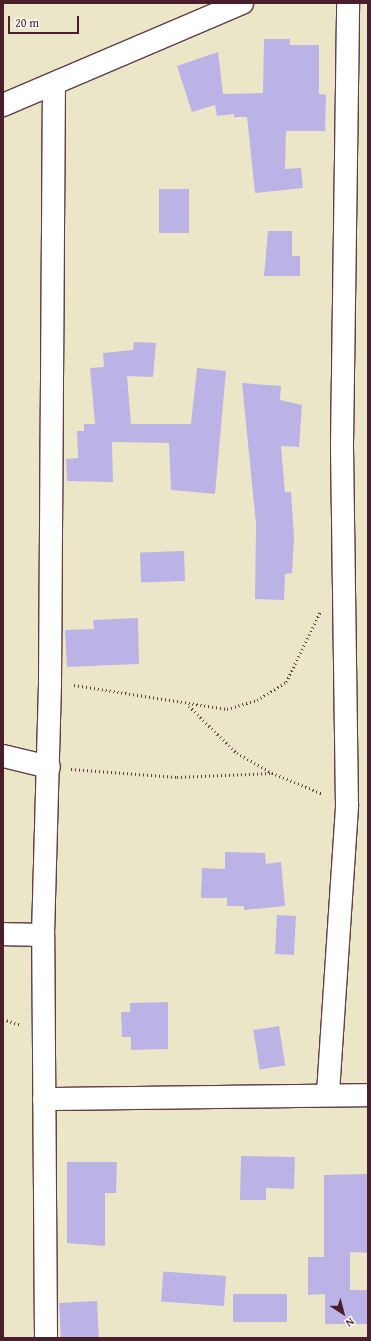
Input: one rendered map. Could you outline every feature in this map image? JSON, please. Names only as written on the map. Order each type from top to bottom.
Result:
[{"type":"street","points":[[3,105],[54,86],[242,3]]},
{"type":"street","points":[[328,1093],[347,805],[342,444],[348,3]]},
{"type":"street","points":[[46,1338],[43,935],[49,768],[54,86]]},
{"type":"street","points":[[3,756],[49,768]]},
{"type":"street","points":[[3,934],[43,935]]},
{"type":"street","points":[[44,1099],[328,1093],[368,1095]]},
{"type":"path","points":[[50,682],[121,690],[188,705],[227,710],[274,691],[293,671],[321,610]]},
{"type":"path","points":[[188,705],[237,752],[272,773],[347,805]]},
{"type":"path","points":[[49,768],[177,777],[272,773]]},
{"type":"building","points":[[264,39],[290,39],[290,45],[319,45],[319,94],[326,95],[325,131],[286,131],[285,169],[301,168],[303,188],[255,193],[247,117],[234,117],[234,114],[217,116],[215,105],[192,112],[177,66],[218,52],[223,94],[263,93]]},
{"type":"building","points":[[159,189],[189,189],[189,233],[159,233]]},
{"type":"building","points":[[268,231],[292,231],[292,256],[300,256],[300,276],[264,276]]},
{"type":"building","points":[[134,342],[156,343],[153,377],[127,376],[131,424],[191,424],[197,368],[226,371],[215,494],[171,490],[169,443],[112,442],[113,482],[67,481],[66,459],[78,458],[77,431],[84,431],[84,424],[95,424],[90,368],[104,367],[103,353],[133,350]]},
{"type":"building","points":[[242,383],[281,386],[280,400],[302,405],[299,447],[281,446],[285,492],[291,492],[294,537],[292,573],[285,574],[284,600],[255,599],[256,524]]},
{"type":"building","points":[[184,551],[185,581],[141,583],[140,553]]},
{"type":"building","points":[[138,618],[139,664],[67,667],[65,630],[94,629],[93,620]]},
{"type":"building","points":[[225,852],[265,853],[266,864],[281,862],[285,906],[244,910],[244,906],[227,906],[227,898],[201,898],[202,868],[225,869]]},
{"type":"building","points":[[277,915],[296,916],[294,955],[275,954]]},
{"type":"building","points":[[168,1002],[168,1049],[131,1050],[131,1037],[122,1037],[121,1012],[130,1012],[130,1003]]},
{"type":"building","points":[[279,1026],[285,1066],[260,1070],[253,1030]]},
{"type":"building","points":[[241,1156],[295,1157],[294,1189],[266,1188],[266,1200],[240,1200]]},
{"type":"building","points":[[67,1162],[117,1162],[116,1193],[105,1193],[105,1246],[67,1243]]},
{"type":"building","points":[[368,1174],[368,1253],[350,1252],[350,1290],[367,1290],[368,1324],[325,1324],[325,1294],[308,1295],[308,1257],[324,1257],[324,1175]]},
{"type":"building","points":[[163,1272],[226,1276],[224,1306],[161,1302]]},
{"type":"building","points":[[233,1294],[287,1294],[287,1322],[233,1322]]},
{"type":"building","points":[[97,1301],[99,1338],[61,1338],[59,1303]]}]
